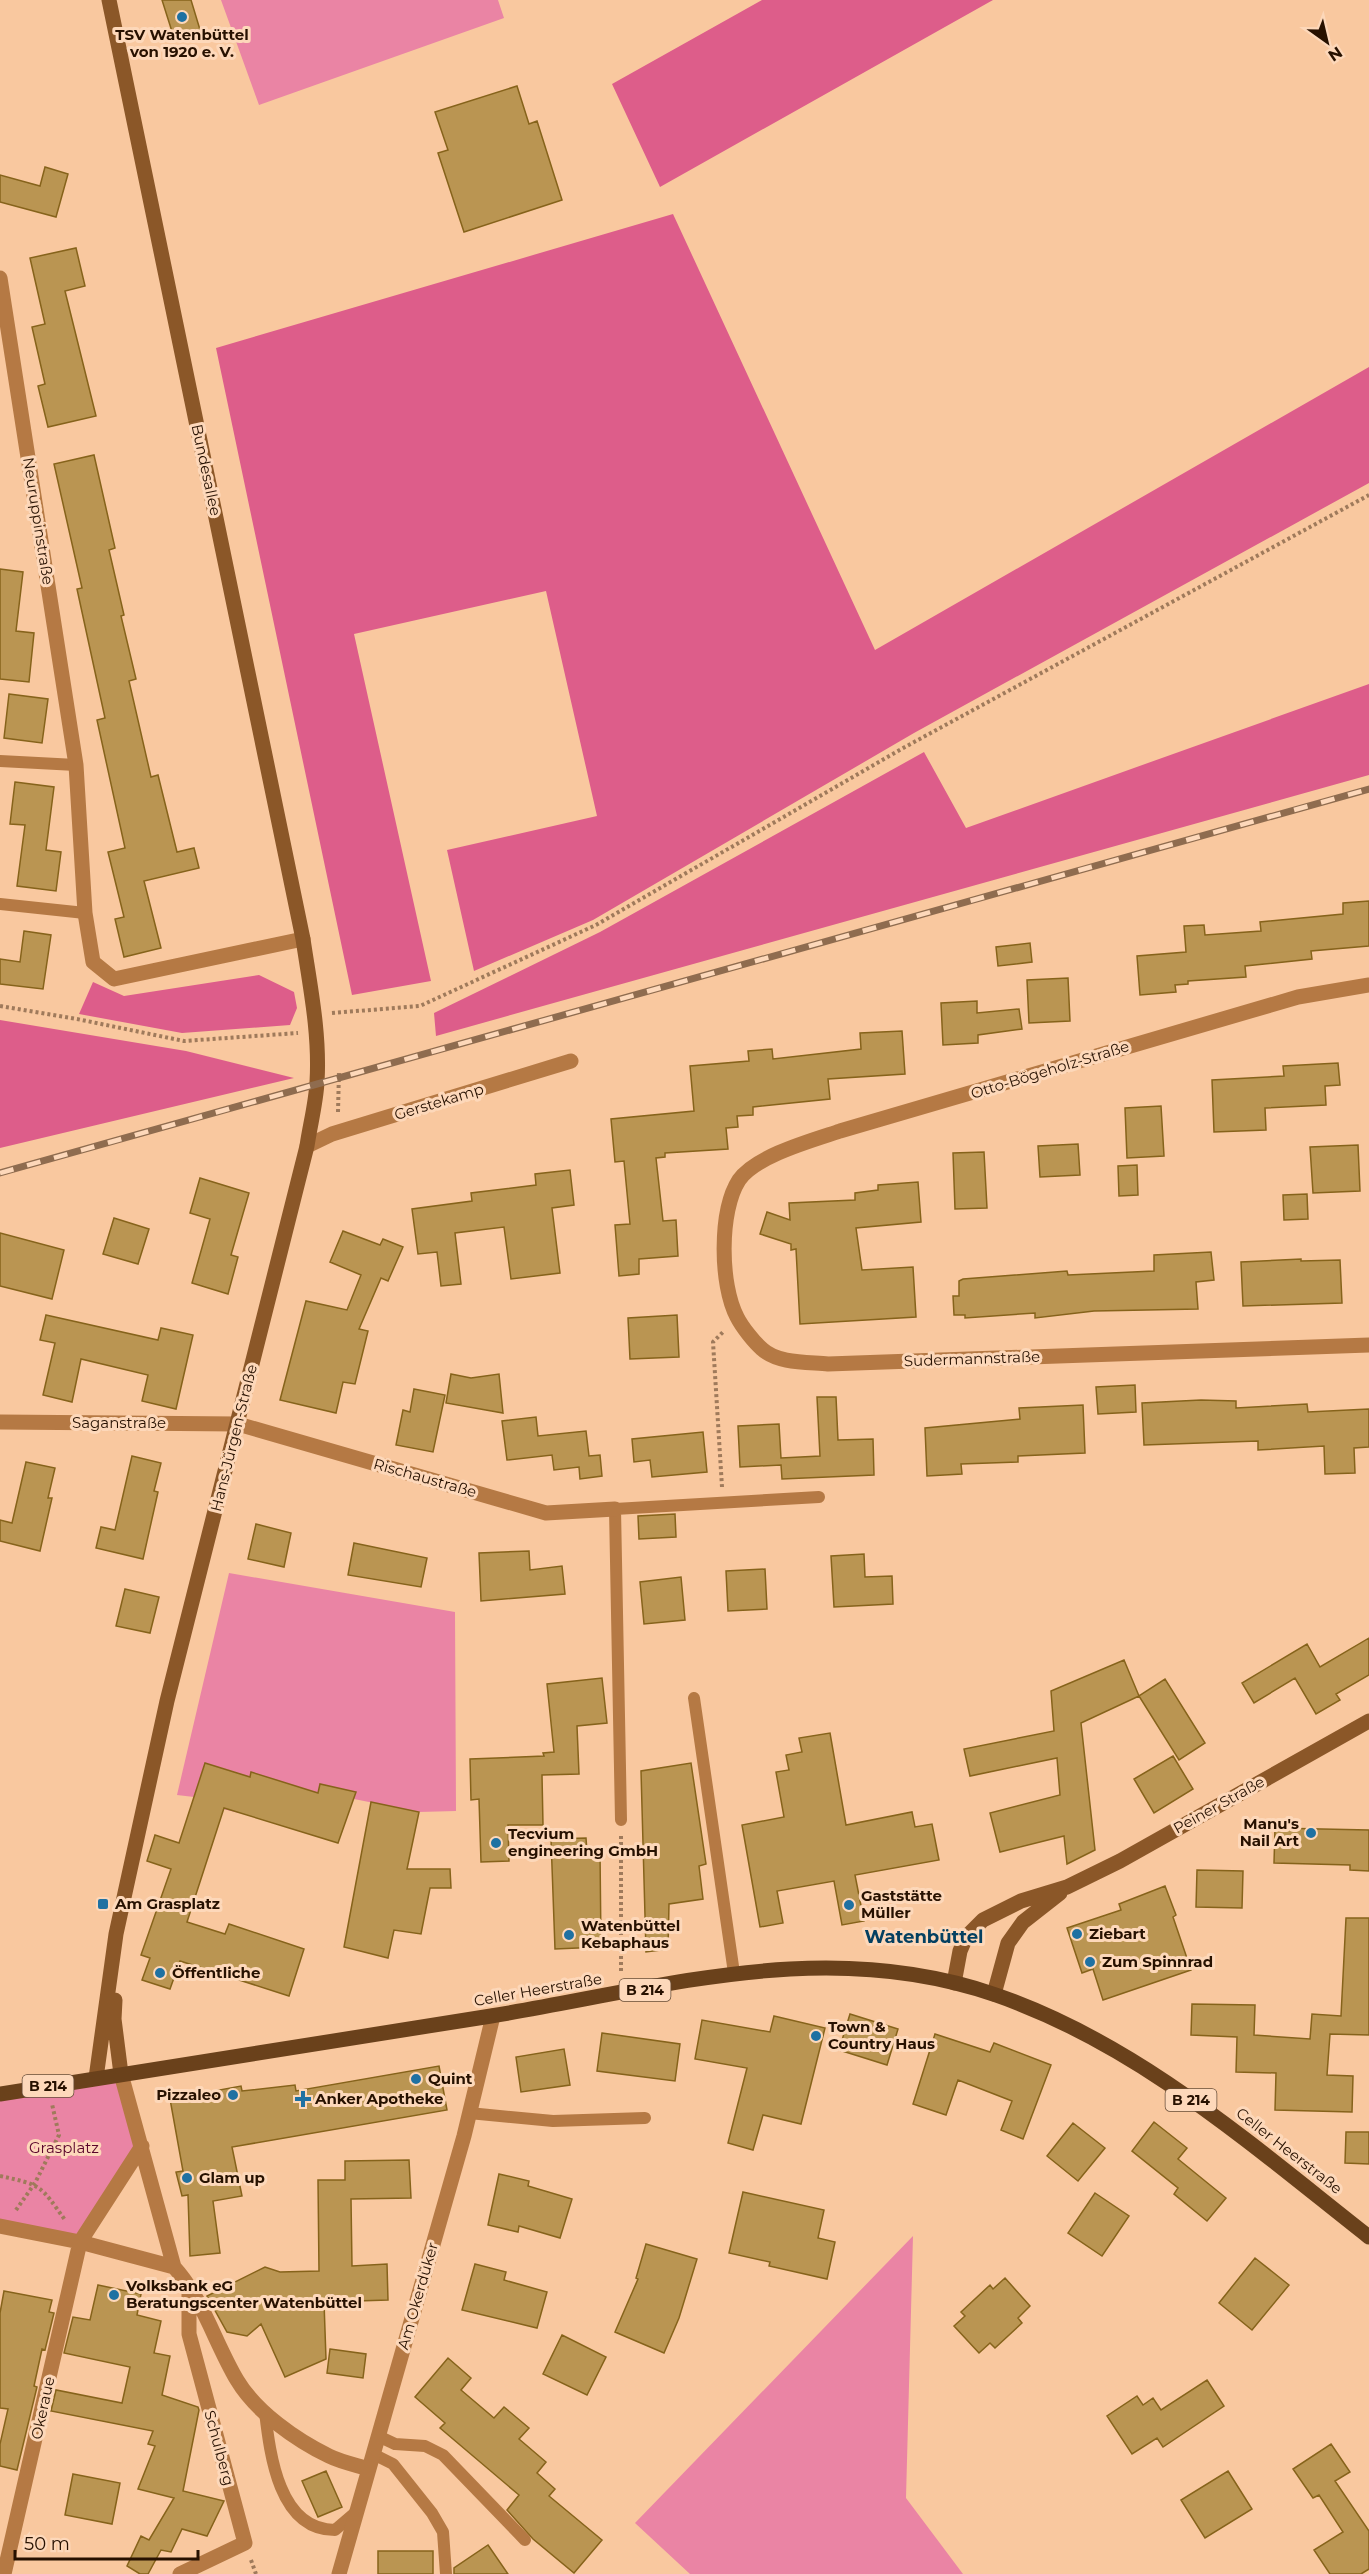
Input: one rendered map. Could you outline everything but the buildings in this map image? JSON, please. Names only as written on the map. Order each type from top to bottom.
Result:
[{"type":"main road","name":"Bundesallee","points":[[109,0],[303,939]]},
{"type":"main road","name":"Hans-Jürgen-Straße","points":[[96,2078],[116,1934],[167,1701],[307,1146],[317,1084],[316,1031],[303,939]]},
{"type":"main road","name":"Peiner Straße","points":[[954,1983],[960,1952],[966,1937],[983,1920],[1021,1901],[1067,1887],[1120,1861],[1369,1721]]},
{"type":"main road","name":"Peiner Straße","points":[[994,1994],[1008,1942],[1023,1922],[1067,1887]]},
{"type":"main road","name":"Hans-Jürgen-Straße","points":[[116,1934],[114,2019],[122,2074]]},
{"type":"main road","name":"Celler Heerstraße","points":[[0,2094],[493,2016],[734,1973],[797,1966],[873,1968],[954,1983],[994,1994],[1079,2030],[1149,2071],[1223,2123],[1369,2237]]},
{"type":"street","name":"Neuruppinstraße","points":[[0,278],[76,765],[85,913],[93,962],[114,979],[303,939]]},
{"type":"street","name":"Otto-Bögeholz-Straße","points":[[740,1179],[774,1153],[840,1131],[1298,997],[1369,985]]},
{"type":"street","name":"Gerstekamp","points":[[307,1146],[332,1134],[571,1061]]},
{"type":"street","name":"Sudermannstraße","points":[[740,1179],[727,1209],[724,1234],[725,1270],[736,1317],[763,1351],[792,1361],[828,1364],[1369,1345]]},
{"type":"street","name":"Saganstraße","points":[[0,1422],[238,1424]]},
{"type":"street","name":"Rischaustraße","points":[[238,1424],[546,1513],[615,1509]]},
{"type":"street","name":"Am Okerdüker","points":[[339,2574],[470,2113],[493,2016]]},
{"type":"street","points":[[122,2074],[174,2267],[189,2283],[238,2382],[265,2412],[330,2457],[371,2461]]},
{"type":"street","points":[[80,2242],[142,2146]]},
{"type":"street","points":[[2,2227],[80,2242],[174,2267]]},
{"type":"street","name":"Okeraue","points":[[4,2574],[80,2242]]},
{"type":"street","name":"Schulberg","points":[[180,2574],[244,2542],[189,2334],[189,2283]]},
{"type":"lane","points":[[0,760],[76,765]]},
{"type":"lane","points":[[0,904],[85,913]]},
{"type":"lane","name":"Rischaustraße","points":[[615,1509],[819,1497]]},
{"type":"lane","points":[[615,1509],[621,1820]]},
{"type":"lane","points":[[694,1698],[734,1973]]},
{"type":"lane","points":[[470,2113],[553,2121],[645,2118]]},
{"type":"lane","points":[[265,2412],[268,2442],[285,2497],[294,2511],[306,2523],[321,2530],[335,2530],[346,2523],[357,2510]]},
{"type":"lane","points":[[378,2436],[395,2444],[425,2446],[443,2455],[525,2540]]},
{"type":"lane","points":[[371,2461],[393,2464],[432,2513],[442,2532],[446,2574]]},
{"type":"path","points":[[334,1013],[420,1006],[596,926],[905,747],[1369,495]]},
{"type":"path","points":[[0,1006],[184,1041],[316,1031]]},
{"type":"path","points":[[723,1503],[713,1342],[736,1317]]},
{"type":"path","points":[[621,1820],[621,1994]]},
{"type":"path","points":[[2,2227],[35,2183],[59,2135],[48,2086]]},
{"type":"path","points":[[0,2176],[35,2183],[48,2196],[80,2242]]},
{"type":"green space","points":[[221,0],[498,0],[504,18],[259,105]]},
{"type":"green space","points":[[229,1573],[455,1612],[456,1811],[419,1812],[354,1799],[356,1792],[320,1784],[318,1793],[251,1773],[239,1813],[223,1809],[235,1772],[205,1763],[194,1797],[177,1795]]},
{"type":"green space","name":"Grasplatz","points":[[121,2074],[142,2146],[80,2242],[0,2226],[0,2094]]},
{"type":"green space","points":[[913,2236],[906,2498],[963,2574],[690,2574],[635,2523]]},
{"type":"shaded area","points":[[762,0],[993,0],[660,187],[612,84]]},
{"type":"shaded area","points":[[673,214],[875,650],[1369,367],[1369,483],[914,733],[593,920],[474,971],[447,850],[597,816],[546,591],[354,634],[431,981],[352,995],[216,348]]},
{"type":"shaded area","points":[[1369,684],[1369,775],[436,1036],[434,1013],[600,932],[924,752],[966,828]]},
{"type":"shaded area","points":[[259,975],[294,992],[297,1008],[290,1025],[182,1033],[79,1014],[93,982],[124,996]]},
{"type":"shaded area","points":[[0,1020],[186,1051],[294,1078],[0,1148]]},
{"type":"railway","points":[[0,1173],[1369,789]]},
{"type":"place","name":"TSV Watenbüttel von 1920 e. V.","points":[[182,17]]},
{"type":"place","name":"Manu's Nail Art","points":[[1311,1833]]},
{"type":"place","name":"Tecvium engineering GmbH","points":[[496,1843]]},
{"type":"place","name":"Am Grasplatz","points":[[103,1904]]},
{"type":"place","name":"Gaststätte Müller","points":[[849,1905]]},
{"type":"place","name":"Ziebart","points":[[1077,1934]]},
{"type":"place","name":"Watenbüttel Kebaphaus","points":[[569,1935]]},
{"type":"place","name":"Zum Spinnrad","points":[[1090,1962]]},
{"type":"place","name":"Öffentliche","points":[[160,1973]]},
{"type":"place","name":"Town & Country Haus","points":[[816,2036]]},
{"type":"place","name":"Quint","points":[[416,2079]]},
{"type":"place","name":"Pizzaleo","points":[[233,2095]]},
{"type":"place","name":"Anker Apotheke","points":[[303,2099]]},
{"type":"place","name":"Glam up","points":[[187,2178]]},
{"type":"place","name":"Volksbank eG Beratungscenter Watenbüttel","points":[[114,2295]]},
{"type":"district","name":"Watenbüttel","points":[[924,1937]]}]
